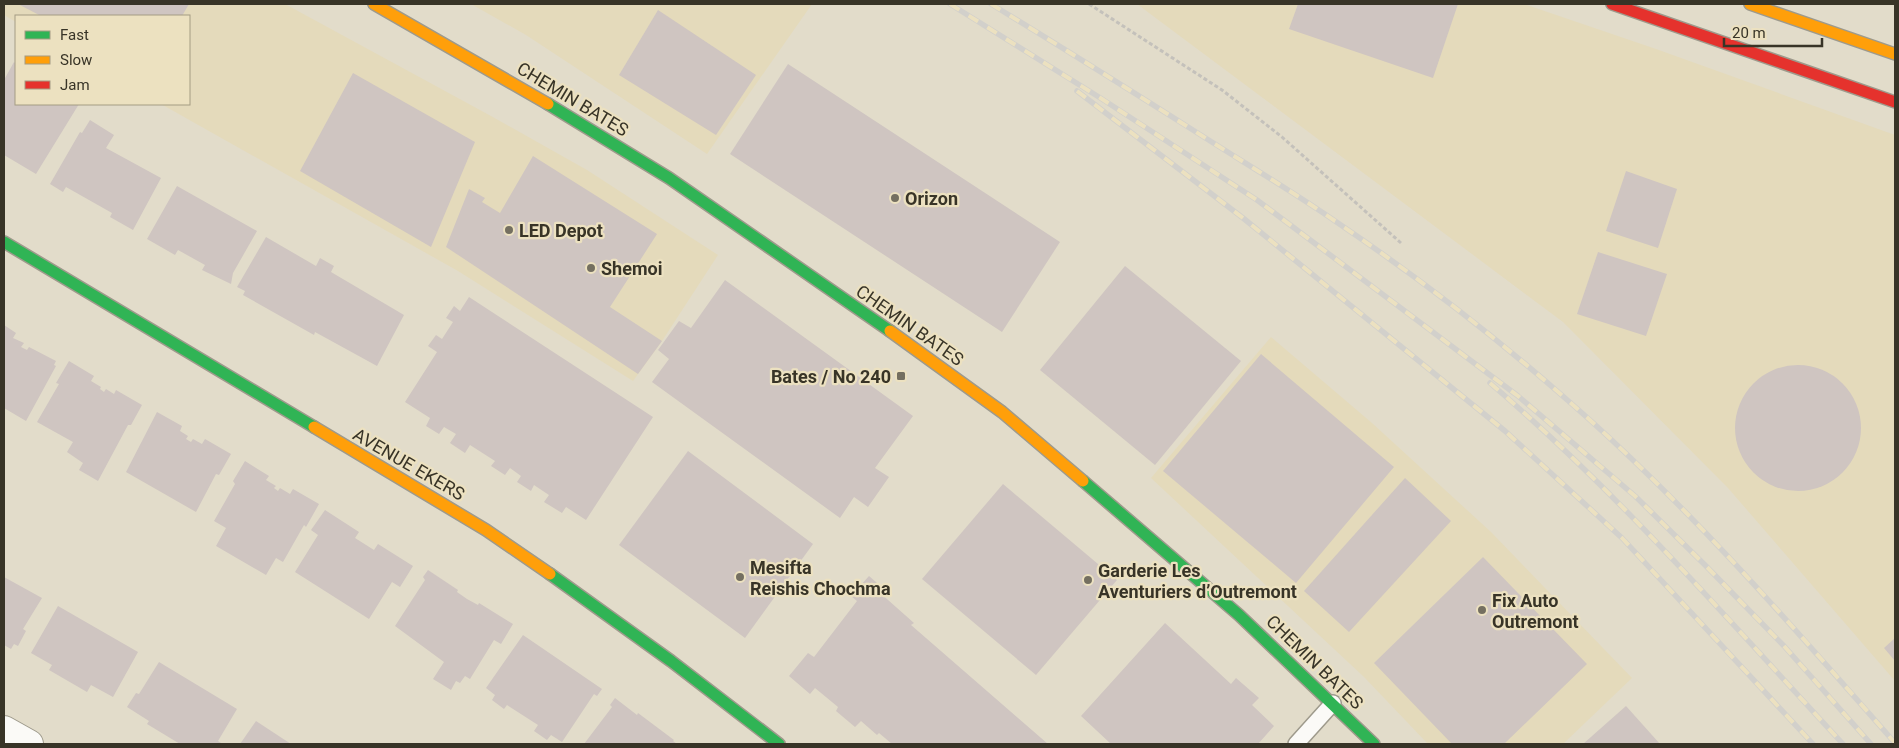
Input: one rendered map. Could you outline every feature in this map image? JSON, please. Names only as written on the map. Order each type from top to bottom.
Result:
[{"type":"street","name":"CHEMIN BATES","points":[[374,4],[552,106],[669,178],[866,314],[1002,412],[1232,608],[1374,744]]},
{"type":"street","points":[[1612,4],[1895,102]]},
{"type":"street","points":[[1750,4],[1895,54]]},
{"type":"street","name":"AVENUE EKERS","points":[[4,242],[486,530],[555,576],[684,669],[779,744]]},
{"type":"street","points":[[4,730],[29,744]]},
{"type":"lane","points":[[1296,744],[1333,704]]},
{"type":"path","points":[[1089,4],[1222,90],[1282,137],[1401,242]]},
{"type":"shaded area","points":[[4,4],[285,4],[587,170],[718,255],[662,341],[633,381],[458,271],[163,105],[190,105],[190,15],[15,15],[15,21],[4,15]]},
{"type":"shaded area","points":[[471,4],[812,4],[707,154],[526,35]]},
{"type":"shaded area","points":[[1137,4],[1524,4],[1656,49],[1895,135],[1895,681],[1728,488],[1563,322]]},
{"type":"shaded area","points":[[1271,337],[1372,423],[1491,532],[1632,678],[1563,744],[1428,744],[1364,677],[1151,478]]},
{"type":"building","points":[[18,4],[189,4],[183,15],[39,15]]},
{"type":"building","points":[[1298,4],[1458,4],[1433,78],[1289,29]]},
{"type":"building","points":[[658,10],[756,75],[716,135],[619,75]]},
{"type":"building","points":[[14,62],[15,105],[78,105],[36,174],[4,155],[4,80]]},
{"type":"building","name":"Orizon","points":[[788,64],[1060,242],[1002,332],[730,154]]},
{"type":"building","points":[[353,73],[475,142],[431,247],[300,171]]},
{"type":"building","points":[[90,120],[114,135],[106,148],[161,178],[133,230],[110,217],[112,213],[66,187],[63,192],[50,184],[80,132],[82,133]]},
{"type":"building","points":[[533,156],[657,234],[610,307],[662,341],[638,374],[446,247],[469,189],[485,198],[482,202],[500,213]]},
{"type":"building","points":[[1626,171],[1677,189],[1658,248],[1606,231]]},
{"type":"building","points":[[177,186],[257,231],[233,273],[231,284],[202,270],[205,265],[178,250],[175,255],[147,239]]},
{"type":"building","points":[[266,237],[316,266],[320,258],[334,266],[331,272],[404,315],[377,366],[315,332],[314,335],[243,295],[245,291],[237,287]]},
{"type":"building","points":[[1598,252],[1667,274],[1646,336],[1577,314]]},
{"type":"building","points":[[1125,266],[1241,361],[1155,465],[1040,370]]},
{"type":"building","points":[[725,280],[913,416],[875,468],[889,477],[868,507],[854,497],[840,518],[652,382],[669,359],[658,350],[679,321],[691,328]]},
{"type":"building","points":[[469,297],[653,417],[586,520],[566,507],[562,513],[544,502],[549,495],[534,485],[531,491],[517,482],[521,476],[510,468],[505,475],[491,466],[495,461],[470,445],[465,453],[450,443],[456,434],[444,427],[439,434],[426,426],[430,418],[405,402],[437,352],[428,346],[436,335],[442,339],[453,322],[446,318],[454,306],[460,311]]},
{"type":"building","points":[[4,325],[16,333],[13,338],[24,343],[21,347],[27,350],[29,347],[56,361],[54,365],[56,366],[26,421],[4,408]]},
{"type":"building","points":[[1261,354],[1394,467],[1296,583],[1163,471]]},
{"type":"building","points":[[69,361],[94,376],[91,381],[101,387],[100,389],[104,392],[106,389],[114,394],[116,390],[142,405],[131,425],[128,425],[98,481],[79,470],[83,463],[67,452],[73,442],[37,422],[59,384],[56,383]]},
{"type":"building","points":[[1798,365],[1822,370],[1833,375],[1843,383],[1851,393],[1856,404],[1861,428],[1856,452],[1851,463],[1843,473],[1833,481],[1822,486],[1798,491],[1774,486],[1763,481],[1753,473],[1745,463],[1740,452],[1735,428],[1740,404],[1745,393],[1753,383],[1763,375],[1774,370]]},
{"type":"building","points":[[157,412],[182,426],[180,431],[188,436],[186,439],[191,442],[193,439],[202,444],[205,439],[231,454],[219,475],[216,474],[196,512],[126,472]]},
{"type":"building","points":[[688,451],[813,544],[745,638],[619,545]]},
{"type":"building","points":[[245,461],[269,476],[266,480],[276,486],[274,488],[278,491],[280,488],[290,494],[293,489],[319,504],[306,527],[304,525],[283,562],[276,558],[266,575],[216,546],[226,528],[214,521],[235,484],[233,481]]},
{"type":"building","points":[[1405,478],[1451,521],[1349,632],[1304,591]]},
{"type":"building","points":[[1003,484],[1117,580],[1036,675],[922,579]]},
{"type":"building","points":[[325,510],[359,532],[355,538],[374,550],[378,544],[413,566],[400,587],[392,582],[369,619],[295,572],[318,535],[311,530]]},
{"type":"building","name":"Fix Auto Outremont","points":[[1483,557],[1587,664],[1504,744],[1452,744],[1374,663]]},
{"type":"building","points":[[428,570],[458,590],[457,592],[467,599],[478,605],[479,603],[513,624],[501,644],[494,640],[470,679],[465,676],[460,683],[456,681],[451,690],[433,679],[444,662],[395,626],[425,580],[423,577]]},
{"type":"building","points":[[869,576],[883,588],[879,592],[914,623],[911,625],[1048,744],[892,744],[879,733],[877,735],[861,721],[855,727],[836,711],[838,707],[815,688],[810,694],[789,676],[808,653],[814,657],[857,601],[851,596]]},
{"type":"building","points":[[4,577],[42,598],[23,629],[26,631],[18,646],[14,644],[11,649],[4,645]]},
{"type":"building","points":[[58,606],[138,652],[113,697],[91,685],[87,692],[49,670],[52,665],[31,653]]},
{"type":"building","points":[[1165,623],[1231,684],[1236,678],[1259,698],[1252,705],[1274,726],[1258,744],[1111,744],[1081,716]]},
{"type":"building","points":[[523,635],[602,689],[597,696],[594,694],[562,742],[551,735],[547,740],[534,731],[538,725],[507,705],[504,709],[492,700],[495,695],[486,688]]},
{"type":"building","points":[[1895,638],[1895,661],[1884,648]]},
{"type":"building","points":[[159,662],[237,709],[218,741],[220,744],[180,744],[147,724],[149,721],[127,707],[136,693],[139,694]]},
{"type":"building","points":[[615,698],[637,715],[638,713],[677,744],[584,744],[612,707],[610,705]]},
{"type":"building","points":[[1626,706],[1660,744],[1583,744]]},
{"type":"building","points":[[256,721],[291,744],[240,744]]},
{"type":"railway","points":[[950,4],[1102,99],[1257,200],[1518,396],[1635,496],[1705,565],[1784,646],[1871,744]]},
{"type":"railway","points":[[991,4],[1284,187],[1365,241],[1510,351],[1609,438],[1694,521],[1736,564],[1895,743]]},
{"type":"railway","points":[[1077,91],[1243,218],[1505,431],[1622,538],[1813,744]]},
{"type":"railway","points":[[1490,383],[1583,468],[1628,513],[1715,604],[1843,744]]},
{"type":"traffic: fast","points":[[548,104],[669,178],[890,331]]},
{"type":"traffic: fast","points":[[4,242],[314,427]]},
{"type":"traffic: fast","points":[[1083,481],[1239,615],[1374,744]]},
{"type":"traffic: fast","points":[[550,574],[671,661],[779,744]]},
{"type":"traffic: slow","points":[[374,4],[548,104]]},
{"type":"traffic: slow","points":[[1750,4],[1895,54]]},
{"type":"traffic: slow","points":[[890,331],[1002,412],[1083,481]]},
{"type":"traffic: slow","points":[[314,427],[486,530],[550,574]]},
{"type":"traffic: jam","points":[[1612,4],[1895,102]]},
{"type":"place","name":"Orizon","points":[[895,198]]},
{"type":"place","name":"LED Depot","points":[[509,230]]},
{"type":"place","name":"Shemoi","points":[[591,268]]},
{"type":"place","name":"Bates / No 240","points":[[901,376]]},
{"type":"place","name":"Mesifta Reishis Chochma","points":[[740,577]]},
{"type":"place","name":"Garderie Les Aventuriers d’Outremont","points":[[1088,580]]},
{"type":"place","name":"Fix Auto Outremont","points":[[1482,610]]}]
